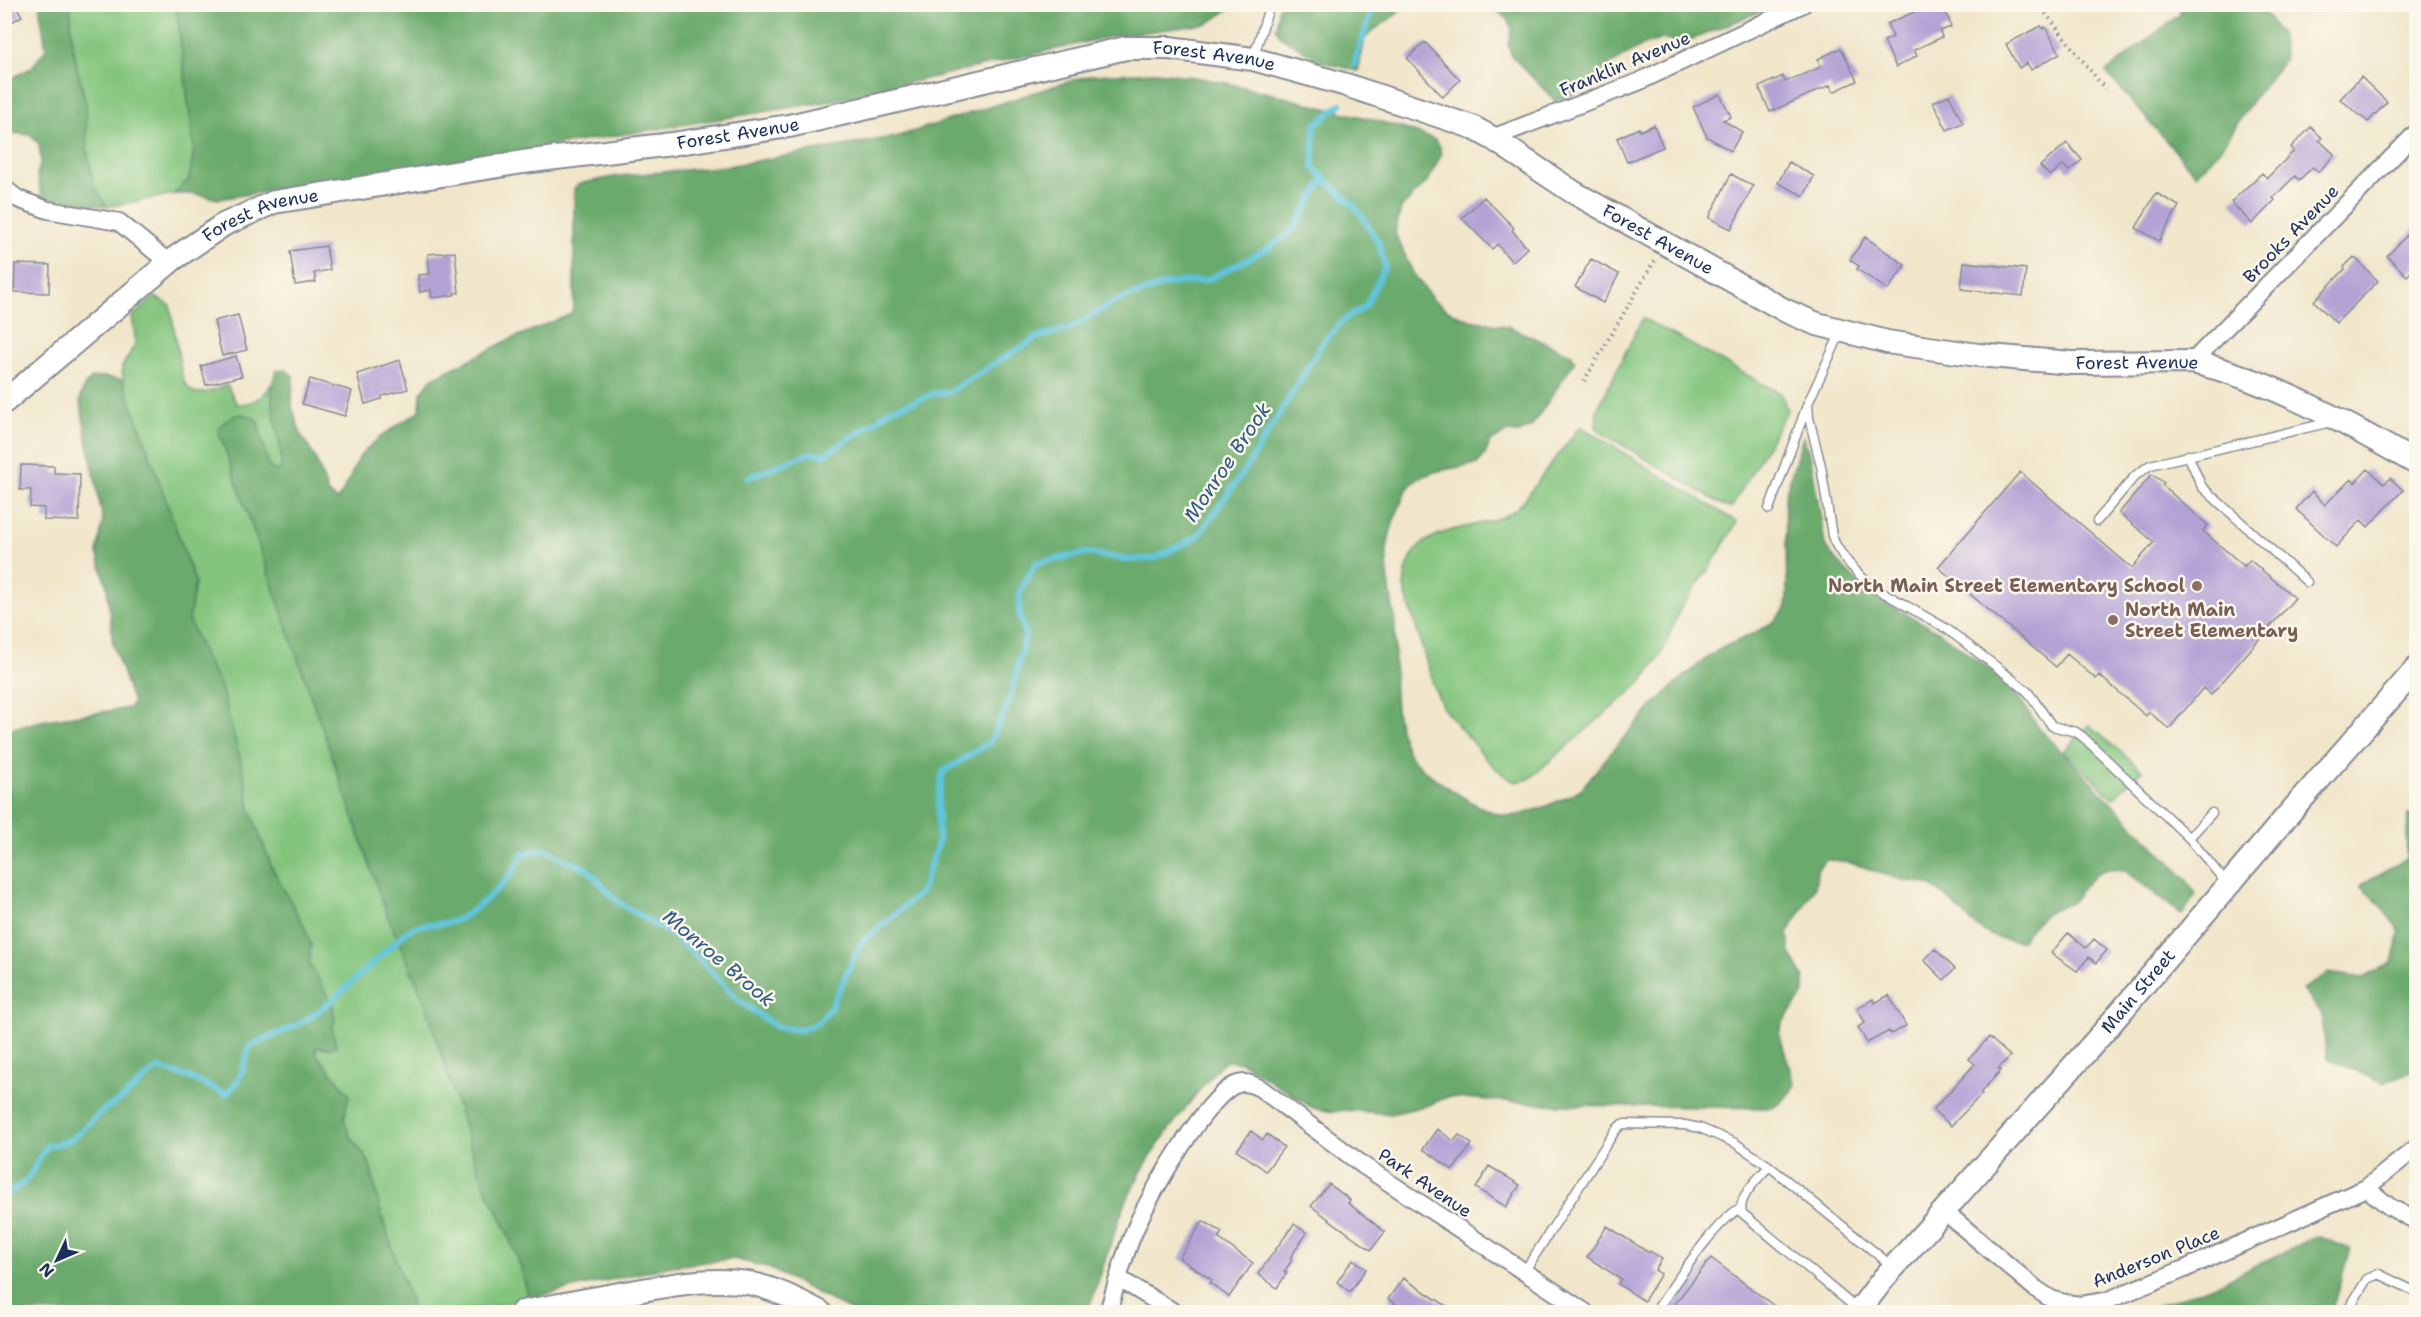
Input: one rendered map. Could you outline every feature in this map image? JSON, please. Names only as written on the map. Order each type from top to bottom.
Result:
[{"type":"street","name":"Franklin Avenue","points":[[1492,138],[1638,82],[1803,4]]},
{"type":"street","name":"Forest Avenue","points":[[4,402],[169,263],[223,225],[274,202],[523,162],[672,144],[789,126],[1126,48],[1192,50],[1253,59],[1343,84],[1472,127],[1573,192],[1786,311],[1817,324],[1902,344],[1978,355],[2072,363],[2192,362],[2222,369],[2283,394],[2416,463]]},
{"type":"street","name":"Brooks Avenue","points":[[2192,362],[2416,133]]},
{"type":"street","points":[[4,188],[18,199],[48,210],[119,222],[169,263]]},
{"type":"street","name":"Main Street","points":[[1858,1312],[1944,1211],[2101,1035],[2416,669]]},
{"type":"street","name":"Park Avenue","points":[[1118,1278],[1137,1224],[1152,1193],[1179,1150],[1216,1101],[1235,1084],[1247,1083],[1274,1097],[1354,1159],[1585,1312]]},
{"type":"street","name":"Anderson Place","points":[[1944,1211],[2036,1289],[2051,1299],[2080,1305],[2106,1301],[2366,1188],[2416,1148]]},
{"type":"street","points":[[2366,1188],[2390,1207],[2416,1221]]},
{"type":"street","points":[[1108,1312],[1118,1278],[1174,1312]]},
{"type":"street","points":[[522,1312],[698,1281],[732,1281],[755,1285],[787,1296],[820,1312]]},
{"type":"lane","points":[[1253,59],[1270,4]]},
{"type":"lane","points":[[1769,509],[1808,402],[1842,331]]},
{"type":"lane","points":[[1808,402],[1809,418],[1825,486],[1832,536],[1835,544],[1861,576],[1870,585],[1947,629],[2008,676],[2033,699],[2049,724],[2058,729],[2076,732],[2083,737],[2189,838],[2228,885]]},
{"type":"lane","points":[[2097,521],[2143,469],[2150,465],[2338,421]]},
{"type":"lane","points":[[2188,455],[2202,487],[2307,582]]},
{"type":"lane","points":[[2189,838],[2212,813]]},
{"type":"lane","points":[[1524,1272],[1620,1125],[1685,1125],[1700,1128],[1735,1143],[1769,1166],[1894,1268]]},
{"type":"lane","points":[[1655,1312],[1722,1222],[1741,1208],[1743,1198],[1769,1166]]},
{"type":"lane","points":[[1741,1208],[1750,1221],[1858,1312]]},
{"type":"lane","points":[[2347,1312],[2367,1279],[2379,1274],[2416,1292]]},
{"type":"path","points":[[2038,4],[2106,89]]},
{"type":"path","points":[[1584,381],[1665,244]]},
{"type":"green space","points":[[176,4],[1236,5],[1207,24],[1108,37],[826,102],[219,199],[194,194],[174,194],[189,179],[194,149]]},
{"type":"green space","points":[[1279,4],[1406,5],[1365,39],[1358,71],[1316,60],[1280,36],[1276,29]]},
{"type":"green space","points":[[39,5],[70,5],[72,45],[86,105],[87,150],[94,186],[107,207],[42,197],[37,174],[41,162],[39,144],[30,135],[5,132],[5,82],[31,68],[46,49]]},
{"type":"green space","points":[[70,5],[176,5],[194,149],[189,179],[174,194],[107,207],[94,186],[87,150],[86,104],[72,45]]},
{"type":"green space","points":[[1489,5],[1776,5],[1681,44],[1662,39],[1644,45],[1611,64],[1574,94],[1555,101],[1512,56],[1508,45],[1512,29],[1507,19]]},
{"type":"green space","points":[[2180,5],[2259,5],[2280,33],[2285,59],[2254,98],[2223,146],[2196,175],[2106,72],[2180,14]]},
{"type":"green space","points":[[1155,72],[1218,81],[1379,121],[1435,140],[1440,147],[1441,155],[1427,182],[1401,208],[1395,233],[1413,273],[1433,300],[1449,311],[1470,320],[1510,327],[1571,354],[1575,361],[1531,427],[1519,433],[1507,432],[1490,442],[1485,455],[1477,464],[1431,473],[1415,481],[1406,492],[1393,524],[1387,550],[1387,562],[1395,627],[1395,703],[1402,738],[1409,754],[1431,775],[1458,794],[1499,814],[1517,815],[1556,802],[1581,789],[1644,715],[1698,665],[1717,651],[1766,627],[1782,614],[1787,592],[1785,495],[1803,437],[1811,459],[1825,544],[1835,559],[1868,593],[1939,632],[1999,676],[2013,689],[2040,729],[2186,879],[2196,894],[2182,915],[2125,871],[2107,869],[2093,877],[2070,904],[2054,909],[2042,917],[2021,941],[2005,940],[1992,936],[1971,922],[1944,895],[1929,885],[1897,879],[1847,862],[1826,860],[1818,868],[1815,887],[1788,933],[1790,953],[1804,978],[1804,993],[1783,1022],[1779,1033],[1795,1086],[1782,1102],[1772,1108],[1559,1105],[1447,1097],[1429,1105],[1391,1114],[1345,1110],[1333,1112],[1313,1108],[1241,1062],[1227,1061],[1218,1067],[1181,1114],[1146,1164],[1121,1214],[1087,1312],[853,1312],[767,1267],[733,1259],[672,1266],[529,1298],[521,1268],[502,1219],[487,1191],[474,1158],[426,1005],[386,912],[218,429],[231,417],[240,414],[257,420],[269,468],[276,471],[281,468],[280,444],[272,395],[276,371],[286,370],[293,376],[292,407],[301,435],[316,459],[328,493],[337,500],[362,454],[382,436],[420,411],[421,393],[431,379],[509,340],[571,314],[574,306],[574,189],[578,184],[619,176],[728,166],[899,136],[1076,79],[1093,75]]},
{"type":"green space","points":[[155,297],[170,305],[182,375],[185,384],[190,389],[200,393],[227,385],[237,404],[243,404],[261,396],[271,384],[282,468],[276,471],[269,468],[257,420],[245,415],[235,416],[218,429],[392,923],[426,1005],[474,1158],[487,1191],[502,1219],[521,1268],[529,1298],[460,1312],[414,1312],[382,1218],[369,1162],[349,1134],[344,1120],[349,1094],[317,1055],[314,1047],[330,1048],[335,1020],[5,1121],[304,926],[272,868],[251,812],[242,766],[220,684],[205,658],[189,620],[195,582],[123,380],[122,367],[136,343],[132,316]]},
{"type":"green space","points":[[1644,319],[1782,394],[1787,411],[1732,507],[1726,507],[1602,433],[1596,427],[1597,410]]},
{"type":"green space","points":[[91,378],[123,380],[195,582],[189,620],[205,658],[220,684],[242,766],[251,812],[272,868],[304,926],[311,945],[309,963],[332,1003],[335,1020],[332,1028],[336,1046],[315,1047],[317,1055],[349,1094],[344,1120],[349,1134],[369,1162],[382,1218],[414,1312],[5,1312],[5,730],[46,720],[129,708],[133,703],[113,644],[107,587],[97,553],[103,521],[80,402],[83,389]]},
{"type":"green space","points":[[1580,426],[1737,522],[1709,569],[1681,607],[1662,653],[1642,682],[1529,779],[1516,782],[1506,777],[1488,761],[1443,708],[1434,687],[1404,588],[1408,565],[1417,549],[1430,539],[1446,532],[1498,518],[1518,507]]},
{"type":"green space","points":[[2089,725],[2142,770],[2113,798],[2064,751]]},
{"type":"green space","points":[[2408,815],[2416,817],[2416,1069],[2383,1083],[2327,1058],[2321,1013],[2302,990],[2328,973],[2363,978],[2392,962],[2400,931],[2378,903],[2360,886],[2406,859]]},
{"type":"green space","points":[[2317,1236],[2350,1249],[2334,1303],[2329,1312],[2140,1312],[2216,1285]]},
{"type":"building","points":[[4,4],[15,4],[22,16],[4,27]]},
{"type":"building","points":[[1932,4],[1944,4],[1951,27],[1940,31],[1942,37],[1914,50],[1917,56],[1896,67],[1884,41],[1893,37],[1887,24]]},
{"type":"building","points":[[2041,26],[2043,29],[2045,27],[2060,53],[2031,70],[2027,63],[2019,68],[2006,44]]},
{"type":"building","points":[[1425,42],[1460,80],[1443,97],[1407,58]]},
{"type":"building","points":[[1841,48],[1857,81],[1833,92],[1830,85],[1770,112],[1759,87],[1783,76],[1785,82],[1821,67],[1818,59]]},
{"type":"building","points":[[2361,77],[2387,102],[2368,122],[2340,99]]},
{"type":"building","points":[[1720,94],[1731,117],[1723,120],[1742,132],[1731,151],[1707,137],[1693,107]]},
{"type":"building","points":[[1949,95],[1963,123],[1947,130],[1933,102]]},
{"type":"building","points":[[1654,125],[1663,147],[1627,162],[1617,138],[1639,128],[1640,131]]},
{"type":"building","points":[[2311,127],[2322,138],[2319,140],[2335,155],[2318,172],[2313,167],[2299,180],[2295,176],[2252,224],[2231,202],[2262,173],[2267,178],[2294,151],[2291,147]]},
{"type":"building","points":[[2067,143],[2082,160],[2069,171],[2063,165],[2050,176],[2040,166]]},
{"type":"building","points":[[1789,162],[1814,176],[1804,196],[1778,183]]},
{"type":"building","points":[[1731,174],[1753,186],[1731,229],[1709,218]]},
{"type":"building","points":[[2156,193],[2179,206],[2159,241],[2136,228]]},
{"type":"building","points":[[1484,197],[1514,228],[1512,230],[1527,248],[1512,262],[1497,244],[1492,249],[1462,218]]},
{"type":"building","points":[[2416,226],[2416,267],[2407,276],[2387,256]]},
{"type":"building","points":[[1865,237],[1905,265],[1888,290],[1857,269],[1859,266],[1850,260]]},
{"type":"building","points":[[326,246],[330,270],[314,273],[316,282],[295,285],[290,251]]},
{"type":"building","points":[[455,252],[459,293],[432,298],[431,290],[420,292],[418,275],[430,274],[428,254]]},
{"type":"building","points":[[2354,257],[2378,281],[2336,323],[2314,301]]},
{"type":"building","points":[[1591,259],[1619,274],[1603,303],[1575,287]]},
{"type":"building","points":[[1964,262],[2026,269],[2023,296],[1961,289]]},
{"type":"building","points":[[15,264],[50,265],[49,293],[14,292]]},
{"type":"building","points":[[238,315],[247,350],[222,356],[214,321]]},
{"type":"building","points":[[236,356],[242,376],[206,385],[201,366]]},
{"type":"building","points":[[400,360],[408,389],[382,396],[382,399],[365,404],[357,374]]},
{"type":"building","points":[[310,379],[352,391],[345,416],[302,404]]},
{"type":"building","points":[[21,465],[54,466],[54,473],[80,474],[79,521],[44,520],[44,508],[30,507],[31,490],[20,490]]},
{"type":"building","points":[[2368,469],[2384,484],[2390,478],[2403,490],[2368,527],[2361,520],[2336,547],[2296,509],[2312,491],[2325,505],[2351,479],[2355,483]]},
{"type":"building","points":[[2020,472],[2132,568],[2154,542],[2119,513],[2152,474],[2208,525],[2203,531],[2244,566],[2250,560],[2295,598],[2211,695],[2203,688],[2169,729],[2149,712],[2146,716],[2099,675],[2096,679],[2067,654],[2056,667],[1938,567]]},
{"type":"building","points":[[2068,933],[2086,948],[2094,939],[2107,950],[2096,963],[2089,957],[2077,971],[2051,953]]},
{"type":"building","points":[[1935,949],[1955,969],[1944,980],[1924,960]]},
{"type":"building","points":[[1889,995],[1906,1026],[1891,1034],[1889,1031],[1867,1043],[1858,1027],[1865,1023],[1857,1008],[1873,999],[1875,1003]]},
{"type":"building","points":[[1989,1037],[2010,1056],[1998,1069],[2001,1070],[1980,1093],[1982,1094],[1951,1126],[1933,1110],[1975,1064],[1969,1059]]},
{"type":"building","points":[[1437,1129],[1454,1141],[1459,1135],[1472,1144],[1453,1170],[1423,1149]]},
{"type":"building","points":[[1251,1131],[1263,1140],[1267,1134],[1284,1147],[1266,1171],[1237,1150]]},
{"type":"building","points":[[1489,1166],[1520,1185],[1506,1207],[1476,1188]]},
{"type":"building","points":[[1329,1184],[1350,1200],[1348,1203],[1385,1232],[1371,1250],[1311,1206]]},
{"type":"building","points":[[1203,1221],[1222,1232],[1218,1238],[1253,1263],[1229,1297],[1210,1283],[1212,1280],[1179,1258]]},
{"type":"building","points":[[1294,1224],[1307,1233],[1290,1258],[1292,1260],[1284,1272],[1287,1273],[1277,1288],[1258,1274]]},
{"type":"building","points":[[1607,1226],[1662,1259],[1655,1270],[1661,1274],[1644,1301],[1618,1284],[1621,1279],[1587,1257]]},
{"type":"building","points":[[1711,1258],[1782,1312],[1668,1312]]},
{"type":"building","points":[[1353,1259],[1366,1269],[1350,1292],[1337,1282]]},
{"type":"building","points":[[1403,1278],[1456,1312],[1408,1312],[1388,1299]]},
{"type":"waterway","name":"Monroe Brook","points":[[1354,65],[1374,4]]},
{"type":"waterway","name":"Monroe Brook","points":[[4,1196],[28,1178],[48,1145],[65,1142],[77,1135],[158,1068],[191,1078],[226,1094],[238,1079],[249,1047],[312,1016],[406,932],[424,925],[451,922],[467,914],[485,901],[508,878],[522,854],[546,849],[558,857],[587,869],[618,902],[671,934],[699,959],[737,999],[776,1027],[800,1030],[818,1023],[831,1007],[861,943],[921,892],[938,843],[938,801],[943,772],[990,742],[1010,700],[1025,636],[1019,611],[1020,592],[1036,563],[1087,553],[1130,560],[1156,558],[1198,536],[1245,470],[1323,342],[1345,319],[1365,307],[1385,267],[1379,243],[1357,209],[1313,167],[1315,125],[1341,104]]},
{"type":"waterway","points":[[747,478],[810,453],[824,455],[878,420],[889,410],[931,394],[949,392],[1036,338],[1071,328],[1114,302],[1167,284],[1207,280],[1269,248],[1294,229],[1324,179]]},
{"type":"place","name":"North Main Street Elementary School","points":[[2197,586]]},
{"type":"place","name":"North Main Street Elementary","points":[[2113,620]]}]
